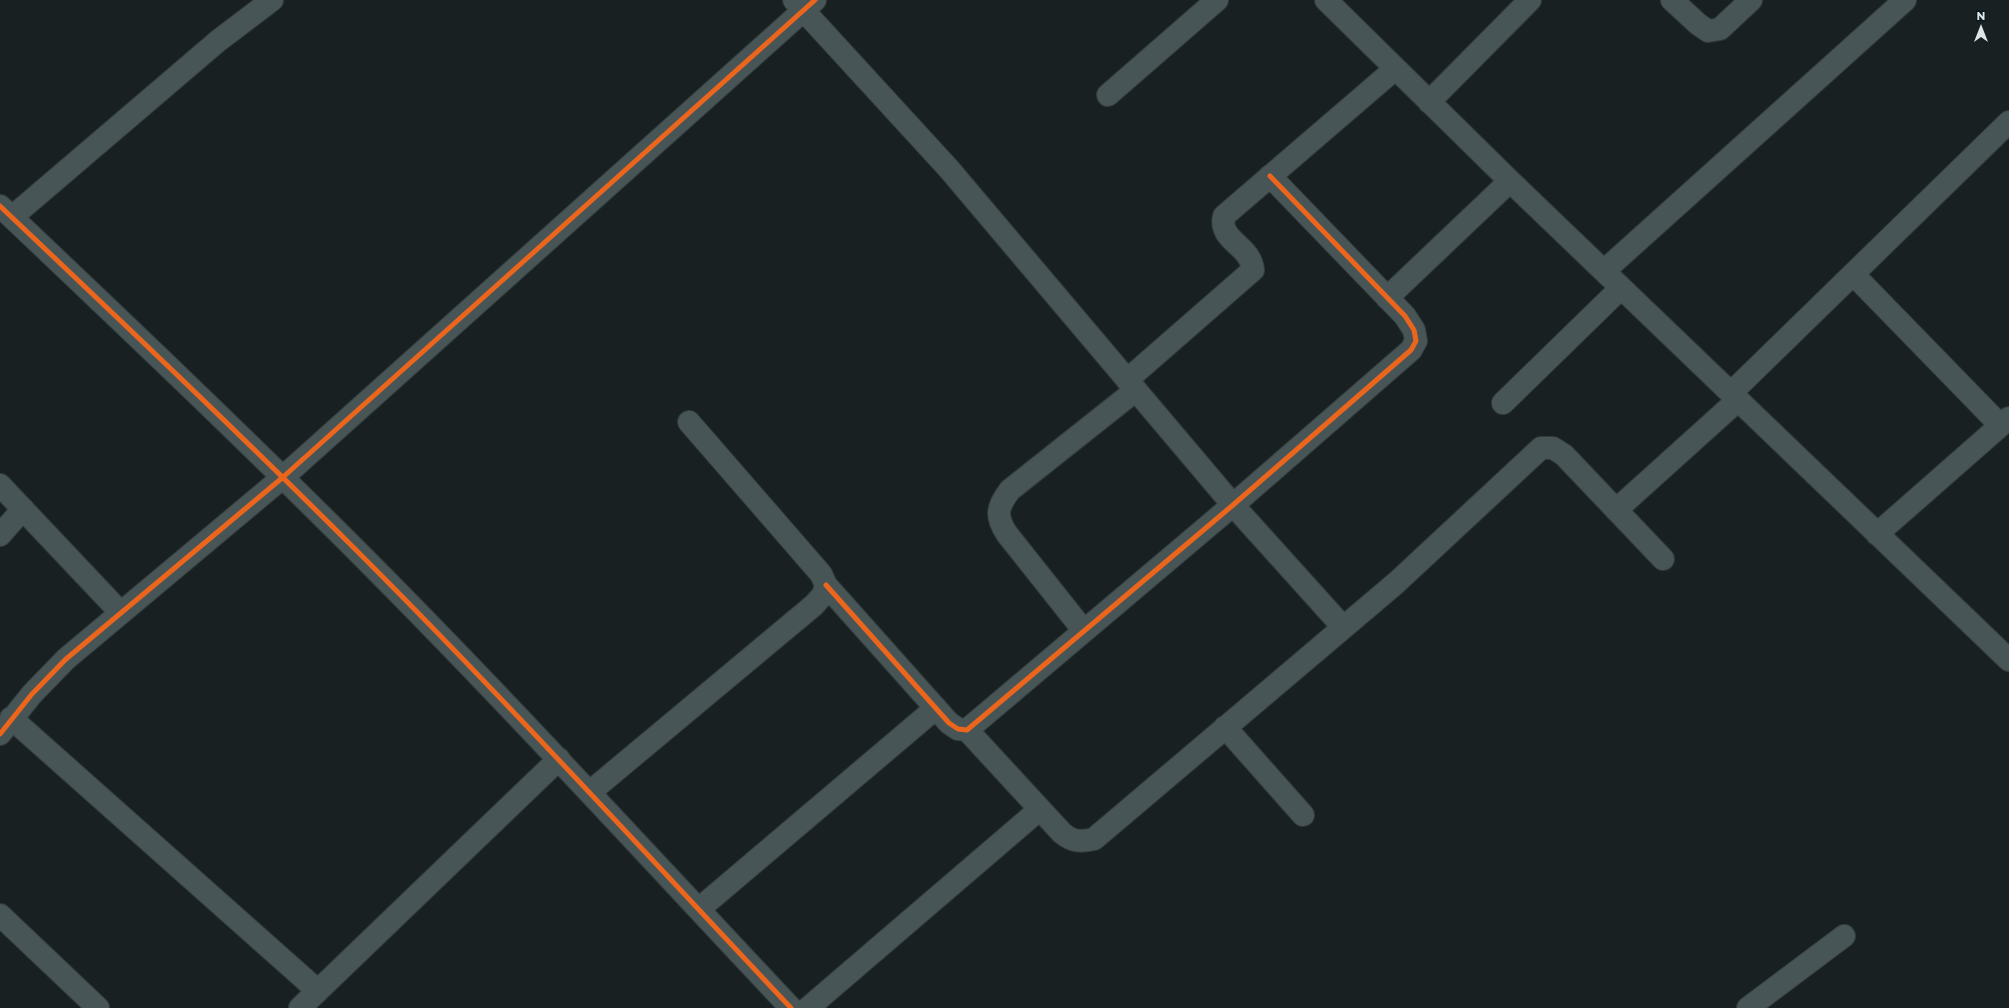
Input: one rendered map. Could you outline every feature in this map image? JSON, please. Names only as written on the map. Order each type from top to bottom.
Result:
[{"type":"street","points":[[272,0],[218,41],[6,212],[147,344],[355,549],[590,792],[791,1008]]},
{"type":"street","points":[[1108,95],[1217,0]]},
{"type":"street","points":[[1326,0],[1510,181],[2009,660]]},
{"type":"street","points":[[1429,102],[1530,0]]},
{"type":"street","points":[[1672,0],[1698,24],[1708,31],[1720,29],[1751,0]]},
{"type":"street","points":[[1604,271],[1905,0]]},
{"type":"street","points":[[318,991],[6,726],[32,694],[66,659],[282,478],[804,3],[949,168],[1233,505],[1343,627]]},
{"type":"street","points":[[1084,631],[1000,524],[998,512],[1002,500],[1010,490],[1131,385],[1253,270],[1252,261],[1225,232],[1222,224],[1224,216],[1395,69]]},
{"type":"street","points":[[1616,510],[1734,396],[1853,274],[2009,122]]},
{"type":"street","points":[[967,730],[1233,505],[1411,350],[1416,341],[1414,330],[1405,316],[1270,176]]},
{"type":"street","points":[[1387,298],[1510,181]]},
{"type":"street","points":[[1853,274],[2005,422],[1877,534]]},
{"type":"street","points":[[1504,403],[1621,288]]},
{"type":"street","points":[[689,422],[821,574],[826,585],[949,723],[958,729],[967,730],[1040,809],[1071,840],[1081,842],[1094,839],[1396,583],[1541,448],[1553,448],[1564,455],[1663,559]]},
{"type":"street","points":[[0,485],[121,613]]},
{"type":"street","points":[[0,535],[23,509]]},
{"type":"street","points":[[590,792],[814,605],[823,596],[826,585]]},
{"type":"street","points":[[699,909],[936,708]]},
{"type":"street","points":[[1225,727],[1303,815]]},
{"type":"street","points":[[300,1008],[559,760]]},
{"type":"street","points":[[808,1008],[1040,809]]},
{"type":"street","points":[[0,915],[98,1008]]},
{"type":"street","points":[[1748,1008],[1844,936]]},
{"type":"cycle path","points":[[0,734],[32,694],[66,659],[282,478],[815,0]]},
{"type":"cycle path","points":[[826,585],[949,723],[958,729],[967,730],[1233,505],[1411,350],[1416,341],[1414,330],[1405,316],[1270,176]]},
{"type":"cycle path","points":[[0,206],[134,333],[410,605],[520,719],[791,1008]]}]
